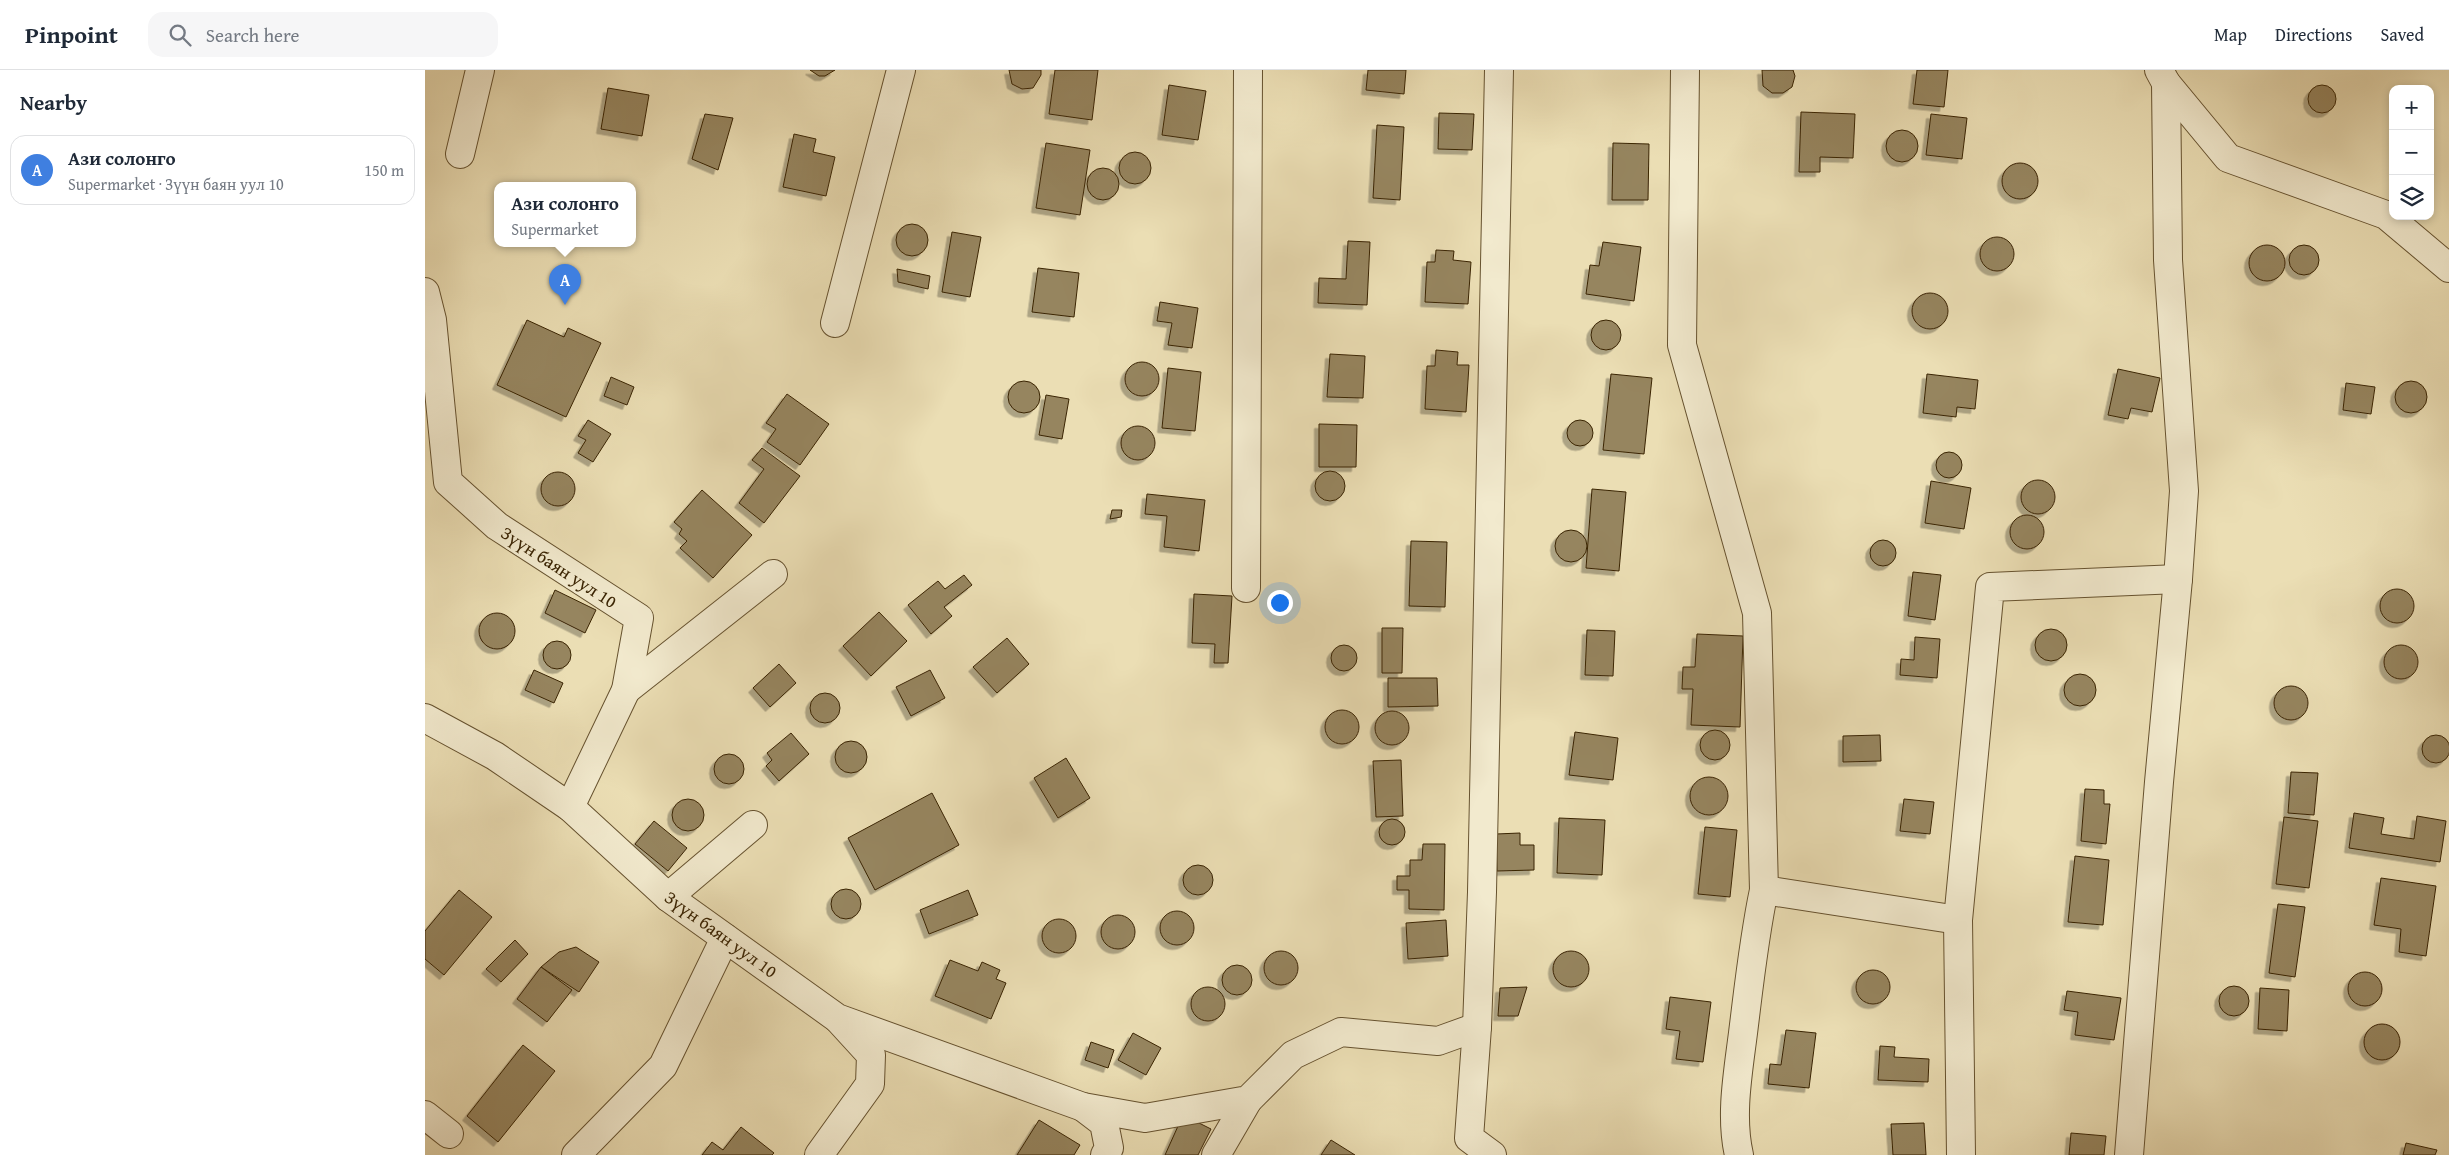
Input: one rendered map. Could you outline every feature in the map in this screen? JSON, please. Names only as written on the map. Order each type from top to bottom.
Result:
[{"type":"street","points":[[460,154],[480,70]]},
{"type":"street","points":[[835,323],[901,70]]},
{"type":"street","points":[[1246,588],[1248,70]]},
{"type":"street","points":[[1492,1155],[1469,1138],[1477,1027],[1483,882],[1499,70]]},
{"type":"street","points":[[1685,70],[1682,344],[1757,613],[1764,890],[1755,932],[1739,1073],[1735,1134],[1739,1155]]},
{"type":"street","points":[[2163,76],[2228,158],[2386,214],[2449,268]]},
{"type":"street","points":[[2129,1155],[2158,792],[2178,579],[2183,491],[2168,260],[2163,76]]},
{"type":"street","name":"Зүүн баян уул 10","points":[[425,292],[432,320],[448,482],[497,526],[639,618],[626,690],[570,807],[668,897],[837,1018],[1083,1107],[1145,1118],[1248,1100]]},
{"type":"street","points":[[626,690],[773,574]]},
{"type":"street","points":[[1961,1155],[1958,920],[1990,587],[2178,579]]},
{"type":"street","points":[[425,718],[495,756],[570,807]]},
{"type":"street","points":[[668,897],[753,825]]},
{"type":"street","points":[[1764,890],[1958,920]]},
{"type":"street","points":[[576,1155],[663,1066],[725,938]]},
{"type":"street","points":[[819,1155],[870,1084],[871,1054],[837,1018]]},
{"type":"street","points":[[1216,1155],[1248,1100],[1293,1054],[1341,1032],[1438,1041],[1477,1027]]},
{"type":"street","points":[[1083,1107],[1104,1123],[1109,1148],[1105,1155]]},
{"type":"street","points":[[425,1115],[449,1134]]},
{"type":"building","points":[[810,70],[835,70],[825,76],[819,76]]},
{"type":"building","points":[[1009,70],[1041,70],[1041,75],[1033,88],[1022,89],[1012,84]]},
{"type":"building","points":[[1055,70],[1098,70],[1092,120],[1049,114]]},
{"type":"building","points":[[1368,70],[1406,70],[1404,94],[1366,90]]},
{"type":"building","points":[[1762,70],[1793,70],[1795,76],[1792,87],[1783,93],[1772,93],[1763,86]]},
{"type":"building","points":[[1917,70],[1948,70],[1944,107],[1913,104]]},
{"type":"building","points":[[1169,85],[1206,91],[1198,140],[1162,135]]},
{"type":"building","points":[[2322,85],[2332,89],[2336,99],[2332,109],[2322,113],[2312,109],[2308,99],[2312,89]]},
{"type":"building","points":[[608,88],[649,95],[642,136],[601,129]]},
{"type":"building","points":[[1801,112],[1855,114],[1853,158],[1820,157],[1820,172],[1799,172]]},
{"type":"building","points":[[1439,113],[1474,114],[1472,150],[1438,149]]},
{"type":"building","points":[[705,114],[733,118],[718,170],[692,159]]},
{"type":"building","points":[[1931,114],[1967,118],[1962,159],[1926,155]]},
{"type":"building","points":[[1377,125],[1404,127],[1400,200],[1373,198]]},
{"type":"building","points":[[1902,130],[1908,131],[1913,135],[1917,140],[1917,152],[1913,157],[1908,161],[1902,162],[1896,161],[1891,157],[1887,152],[1886,146],[1887,140],[1891,135],[1896,131]]},
{"type":"building","points":[[794,134],[816,139],[813,152],[835,157],[826,196],[783,187]]},
{"type":"building","points":[[1046,143],[1090,150],[1080,215],[1036,208]]},
{"type":"building","points":[[1613,143],[1649,144],[1648,200],[1612,200]]},
{"type":"building","points":[[1135,152],[1141,153],[1146,157],[1150,162],[1150,174],[1146,179],[1141,183],[1135,184],[1129,183],[1124,179],[1120,174],[1119,168],[1120,162],[1124,157],[1129,153]]},
{"type":"building","points":[[2020,163],[2027,164],[2033,168],[2037,174],[2037,188],[2033,194],[2027,198],[2020,199],[2013,198],[2007,194],[2003,188],[2002,181],[2003,174],[2007,168],[2013,164]]},
{"type":"building","points":[[1103,168],[1109,169],[1114,173],[1118,178],[1118,190],[1114,195],[1109,199],[1103,200],[1097,199],[1092,195],[1088,190],[1087,184],[1088,178],[1092,173],[1097,169]]},
{"type":"building","points":[[912,224],[918,225],[923,229],[927,234],[927,246],[923,251],[918,255],[912,256],[906,255],[901,251],[897,246],[896,240],[897,234],[901,229],[906,225]]},
{"type":"building","points":[[952,232],[981,237],[970,297],[942,292]]},
{"type":"building","points":[[1997,237],[2009,242],[2014,254],[2009,266],[1997,271],[1985,266],[1980,254],[1985,242]]},
{"type":"building","points":[[1348,241],[1370,242],[1367,305],[1318,303],[1319,278],[1346,279]]},
{"type":"building","points":[[1603,242],[1641,247],[1634,301],[1586,294],[1590,265],[1599,266]]},
{"type":"building","points":[[2267,245],[2274,246],[2280,250],[2284,256],[2284,270],[2280,276],[2274,280],[2267,281],[2260,280],[2254,276],[2250,270],[2249,263],[2250,256],[2254,250],[2260,246]]},
{"type":"building","points":[[2304,245],[2315,249],[2319,260],[2315,271],[2304,275],[2293,271],[2289,260],[2293,249]]},
{"type":"building","points":[[1436,250],[1454,251],[1453,260],[1471,262],[1468,304],[1425,302],[1427,262],[1435,262]]},
{"type":"building","points":[[1038,268],[1079,273],[1074,317],[1032,312]]},
{"type":"building","points":[[897,269],[930,276],[928,289],[898,282]]},
{"type":"building","points":[[1930,293],[1937,294],[1943,298],[1947,304],[1947,318],[1943,324],[1937,328],[1930,329],[1923,328],[1917,324],[1913,318],[1912,311],[1913,304],[1917,298],[1923,294]]},
{"type":"building","points":[[1160,302],[1198,308],[1192,348],[1168,345],[1172,323],[1157,321]]},
{"type":"building","points":[[527,320],[564,337],[568,328],[601,343],[566,417],[497,385]]},
{"type":"building","points":[[1606,320],[1617,324],[1621,335],[1617,346],[1606,350],[1595,346],[1591,335],[1595,324]]},
{"type":"building","points":[[1436,350],[1458,352],[1457,365],[1469,365],[1466,412],[1425,409],[1427,366],[1435,366]]},
{"type":"building","points":[[1330,354],[1365,356],[1363,398],[1327,397]]},
{"type":"building","points":[[1142,362],[1149,363],[1154,367],[1158,372],[1158,386],[1154,391],[1149,395],[1142,396],[1135,395],[1130,391],[1126,386],[1125,379],[1126,372],[1130,367],[1135,363]]},
{"type":"building","points":[[1168,368],[1201,372],[1195,431],[1162,428]]},
{"type":"building","points":[[2118,369],[2160,378],[2152,412],[2131,408],[2128,419],[2108,415]]},
{"type":"building","points":[[1611,374],[1652,378],[1644,454],[1603,450]]},
{"type":"building","points":[[1927,374],[1978,380],[1975,409],[1957,407],[1956,417],[1923,413]]},
{"type":"building","points":[[611,377],[634,387],[627,405],[604,396]]},
{"type":"building","points":[[1024,381],[1035,386],[1040,397],[1035,408],[1024,413],[1013,408],[1008,397],[1013,386]]},
{"type":"building","points":[[2411,381],[2417,382],[2422,386],[2426,391],[2426,403],[2422,408],[2417,412],[2411,413],[2405,412],[2400,408],[2396,403],[2395,397],[2396,391],[2400,386],[2405,382]]},
{"type":"building","points":[[2346,383],[2375,387],[2371,414],[2343,410]]},
{"type":"building","points":[[787,394],[829,424],[800,465],[767,442],[776,429],[766,423]]},
{"type":"building","points":[[1046,395],[1069,399],[1062,439],[1039,435]]},
{"type":"building","points":[[588,420],[611,434],[593,462],[578,453],[586,440],[578,436]]},
{"type":"building","points":[[1580,420],[1589,424],[1593,433],[1589,442],[1580,446],[1571,442],[1567,433],[1571,424]]},
{"type":"building","points":[[1319,424],[1357,425],[1356,467],[1319,467]]},
{"type":"building","points":[[1138,426],[1145,427],[1150,431],[1154,436],[1154,450],[1150,455],[1145,459],[1138,460],[1131,459],[1126,455],[1122,450],[1121,443],[1122,436],[1126,431],[1131,427]]},
{"type":"building","points":[[762,448],[800,476],[764,523],[739,503],[764,469],[752,460]]},
{"type":"building","points":[[1949,452],[1958,456],[1962,465],[1958,474],[1949,478],[1940,474],[1936,465],[1940,456]]},
{"type":"building","points":[[1330,471],[1336,472],[1344,480],[1344,492],[1336,500],[1330,501],[1324,500],[1316,492],[1315,486],[1316,480],[1324,472]]},
{"type":"building","points":[[558,472],[565,473],[570,477],[574,482],[574,496],[570,501],[565,505],[558,506],[551,505],[546,501],[542,496],[541,489],[542,482],[546,477],[551,473]]},
{"type":"building","points":[[2038,480],[2050,485],[2055,497],[2050,509],[2038,514],[2026,509],[2021,497],[2026,485]]},
{"type":"building","points":[[1931,481],[1971,488],[1964,529],[1925,523]]},
{"type":"building","points":[[1592,489],[1626,492],[1619,571],[1586,568]]},
{"type":"building","points":[[702,490],[752,535],[713,578],[680,548],[687,541],[679,534],[682,529],[674,522]]},
{"type":"building","points":[[1147,494],[1205,500],[1199,551],[1164,547],[1167,516],[1145,514]]},
{"type":"building","points":[[1112,510],[1122,510],[1121,517],[1110,519]]},
{"type":"building","points":[[2027,515],[2039,520],[2044,532],[2039,544],[2027,549],[2015,544],[2010,532],[2015,520]]},
{"type":"building","points":[[1571,530],[1582,535],[1587,546],[1582,557],[1571,562],[1560,557],[1555,546],[1560,535]]},
{"type":"building","points":[[1883,540],[1892,544],[1896,553],[1892,562],[1883,566],[1874,562],[1870,553],[1874,544]]},
{"type":"building","points":[[1411,541],[1447,542],[1445,607],[1409,606]]},
{"type":"building","points":[[1913,572],[1941,575],[1935,620],[1908,616]]},
{"type":"building","points":[[964,575],[972,585],[944,607],[952,616],[931,634],[908,605],[938,581],[945,589]]},
{"type":"building","points":[[2397,589],[2409,594],[2414,606],[2409,618],[2397,623],[2385,618],[2380,606],[2385,594]]},
{"type":"building","points":[[555,590],[596,610],[585,633],[545,613]]},
{"type":"building","points":[[1194,594],[1232,596],[1228,663],[1214,663],[1215,644],[1192,643]]},
{"type":"building","points":[[879,612],[907,641],[871,676],[843,646]]},
{"type":"building","points":[[497,613],[504,614],[510,618],[514,624],[514,638],[510,644],[504,648],[497,649],[490,648],[484,644],[480,638],[479,631],[480,624],[484,618],[490,614]]},
{"type":"building","points":[[1382,628],[1403,628],[1402,673],[1382,673]]},
{"type":"building","points":[[2051,629],[2057,630],[2062,634],[2066,639],[2066,651],[2062,656],[2057,660],[2051,661],[2045,660],[2040,656],[2036,651],[2035,645],[2036,639],[2040,634],[2045,630]]},
{"type":"building","points":[[1587,630],[1615,631],[1613,676],[1585,675]]},
{"type":"building","points":[[1697,634],[1743,636],[1740,727],[1691,725],[1693,689],[1682,689],[1683,667],[1695,667]]},
{"type":"building","points":[[1915,637],[1940,639],[1937,678],[1900,675],[1901,659],[1914,660]]},
{"type":"building","points":[[1007,638],[1029,664],[997,693],[973,667]]},
{"type":"building","points":[[557,641],[567,645],[571,655],[567,665],[557,669],[547,665],[543,655],[547,645]]},
{"type":"building","points":[[1344,645],[1353,649],[1357,658],[1353,667],[1344,671],[1335,667],[1331,658],[1335,649]]},
{"type":"building","points":[[2401,645],[2413,650],[2418,662],[2413,674],[2401,679],[2389,674],[2384,662],[2389,650]]},
{"type":"building","points":[[779,664],[796,683],[770,707],[753,688]]},
{"type":"building","points":[[534,670],[563,683],[554,703],[525,690]]},
{"type":"building","points":[[930,670],[945,698],[911,716],[896,687]]},
{"type":"building","points":[[2080,674],[2086,675],[2091,679],[2095,684],[2095,696],[2091,701],[2086,705],[2080,706],[2074,705],[2069,701],[2065,696],[2064,690],[2065,684],[2069,679],[2074,675]]},
{"type":"building","points":[[1388,678],[1437,678],[1438,706],[1388,707]]},
{"type":"building","points":[[2291,686],[2303,691],[2308,703],[2303,715],[2291,720],[2279,715],[2274,703],[2279,691]]},
{"type":"building","points":[[825,693],[836,697],[840,708],[836,719],[825,723],[814,719],[810,708],[814,697]]},
{"type":"building","points":[[1342,710],[1349,711],[1354,715],[1358,720],[1358,734],[1354,739],[1349,743],[1342,744],[1335,743],[1330,739],[1326,734],[1325,727],[1326,720],[1330,715],[1335,711]]},
{"type":"building","points":[[1392,711],[1404,716],[1409,728],[1404,740],[1392,745],[1380,740],[1375,728],[1380,716]]},
{"type":"building","points":[[1715,730],[1726,734],[1730,745],[1726,756],[1715,760],[1704,756],[1700,745],[1704,734]]},
{"type":"building","points":[[1575,732],[1618,738],[1613,780],[1569,775]]},
{"type":"building","points":[[791,733],[809,754],[779,781],[766,766],[772,760],[767,753]]},
{"type":"building","points":[[1880,735],[1881,761],[1843,762],[1843,736]]},
{"type":"building","points":[[2436,735],[2446,739],[2450,749],[2446,759],[2436,763],[2426,759],[2422,749],[2426,739]]},
{"type":"building","points":[[851,741],[862,746],[867,757],[862,768],[851,773],[840,768],[835,757],[840,746]]},
{"type":"building","points":[[729,754],[740,758],[744,769],[740,780],[729,784],[718,780],[714,769],[718,758]]},
{"type":"building","points":[[1066,758],[1090,798],[1058,818],[1034,778]]},
{"type":"building","points":[[1401,760],[1403,816],[1376,817],[1373,761]]},
{"type":"building","points":[[2291,772],[2318,773],[2314,815],[2288,813]]},
{"type":"building","points":[[1709,777],[1722,783],[1728,796],[1722,809],[1709,815],[1696,809],[1690,796],[1696,783]]},
{"type":"building","points":[[2085,789],[2104,790],[2104,804],[2110,804],[2106,844],[2081,841]]},
{"type":"building","points":[[932,793],[959,845],[875,890],[848,838]]},
{"type":"building","points":[[688,799],[694,800],[699,804],[703,809],[703,821],[699,826],[694,830],[688,831],[682,830],[677,826],[673,821],[672,815],[673,809],[677,804],[682,800]]},
{"type":"building","points":[[1904,799],[1934,802],[1930,834],[1900,831]]},
{"type":"building","points":[[2354,813],[2384,818],[2381,834],[2414,839],[2417,816],[2446,821],[2440,862],[2349,848]]},
{"type":"building","points":[[2284,817],[2318,821],[2309,888],[2276,884]]},
{"type":"building","points":[[1559,818],[1605,820],[1602,875],[1557,873]]},
{"type":"building","points":[[1392,819],[1401,823],[1405,832],[1401,841],[1392,845],[1383,841],[1379,832],[1383,823]]},
{"type":"building","points":[[654,821],[687,848],[668,871],[635,844]]},
{"type":"building","points":[[1705,827],[1737,830],[1730,897],[1698,894]]},
{"type":"building","points":[[1520,833],[1520,845],[1534,845],[1534,870],[1497,871],[1496,834]]},
{"type":"building","points":[[1423,844],[1445,844],[1444,910],[1409,909],[1409,890],[1397,890],[1397,876],[1410,876],[1410,860],[1422,860]]},
{"type":"building","points":[[2075,856],[2109,860],[2103,925],[2068,922]]},
{"type":"building","points":[[1198,865],[1209,869],[1213,880],[1209,891],[1198,895],[1187,891],[1183,880],[1187,869]]},
{"type":"building","points":[[2381,878],[2436,886],[2426,956],[2399,952],[2401,929],[2374,925]]},
{"type":"building","points":[[846,889],[857,893],[861,904],[857,915],[846,919],[835,915],[831,904],[835,893]]},
{"type":"building","points":[[459,890],[492,917],[444,975],[425,959],[425,931]]},
{"type":"building","points":[[968,890],[978,915],[929,934],[920,910]]},
{"type":"building","points":[[2278,904],[2305,907],[2295,977],[2269,973]]},
{"type":"building","points":[[1177,911],[1189,916],[1194,928],[1189,940],[1177,945],[1165,940],[1160,928],[1165,916]]},
{"type":"building","points":[[1118,915],[1125,916],[1130,920],[1134,925],[1134,939],[1130,944],[1125,948],[1118,949],[1111,948],[1106,944],[1102,939],[1101,932],[1102,925],[1106,920],[1111,916]]},
{"type":"building","points":[[1059,919],[1071,924],[1076,936],[1071,948],[1059,953],[1047,948],[1042,936],[1047,924]]},
{"type":"building","points":[[1446,920],[1448,956],[1408,959],[1406,923]]},
{"type":"building","points":[[515,940],[528,954],[501,982],[486,969]]},
{"type":"building","points":[[576,947],[599,962],[579,992],[541,967],[559,952]]},
{"type":"building","points":[[1281,951],[1293,956],[1298,968],[1293,980],[1281,985],[1269,980],[1264,968],[1269,956]]},
{"type":"building","points":[[1571,951],[1578,952],[1584,956],[1588,962],[1588,976],[1584,982],[1578,986],[1571,987],[1564,986],[1558,982],[1554,976],[1553,969],[1554,962],[1558,956],[1564,952]]},
{"type":"building","points":[[950,960],[978,971],[982,962],[1000,970],[996,979],[1006,983],[991,1019],[935,996]]},
{"type":"building","points":[[1237,965],[1248,969],[1252,980],[1248,991],[1237,995],[1226,991],[1222,980],[1226,969]]},
{"type":"building","points":[[541,967],[572,990],[547,1022],[517,999]]},
{"type":"building","points":[[1873,970],[1880,971],[1885,975],[1889,980],[1889,994],[1885,999],[1880,1003],[1873,1004],[1866,1003],[1861,999],[1857,994],[1856,987],[1857,980],[1861,975],[1866,971]]},
{"type":"building","points":[[2365,972],[2372,973],[2377,977],[2381,982],[2381,996],[2377,1001],[2372,1005],[2365,1006],[2358,1005],[2353,1001],[2349,996],[2348,989],[2349,982],[2353,977],[2358,973]]},
{"type":"building","points":[[2234,986],[2240,987],[2248,995],[2248,1007],[2240,1015],[2234,1016],[2228,1015],[2220,1007],[2219,1001],[2220,995],[2228,987]]},
{"type":"building","points":[[1208,987],[1220,992],[1225,1004],[1220,1016],[1208,1021],[1196,1016],[1191,1004],[1196,992]]},
{"type":"building","points":[[1527,987],[1518,1016],[1498,1016],[1500,988]]},
{"type":"building","points":[[2260,988],[2289,990],[2287,1031],[2258,1029]]},
{"type":"building","points":[[2067,991],[2121,998],[2114,1040],[2075,1035],[2078,1012],[2064,1010]]},
{"type":"building","points":[[1670,997],[1711,1002],[1703,1062],[1676,1059],[1680,1031],[1666,1029]]},
{"type":"building","points":[[2382,1024],[2394,1030],[2400,1042],[2394,1054],[2382,1060],[2370,1054],[2364,1042],[2370,1030]]},
{"type":"building","points":[[1786,1030],[1816,1033],[1809,1088],[1768,1084],[1770,1064],[1781,1065]]},
{"type":"building","points":[[1133,1033],[1161,1048],[1146,1075],[1118,1060]]},
{"type":"building","points":[[1091,1042],[1114,1050],[1108,1068],[1085,1060]]},
{"type":"building","points":[[523,1045],[555,1071],[498,1142],[467,1116]]},
{"type":"building","points":[[1880,1046],[1895,1047],[1894,1057],[1929,1059],[1928,1082],[1878,1080]]},
{"type":"building","points":[[1183,1115],[1211,1129],[1198,1155],[1165,1155]]},
{"type":"building","points":[[1039,1120],[1080,1145],[1074,1155],[1017,1155]]},
{"type":"building","points":[[1924,1123],[1926,1155],[1893,1155],[1891,1124]]},
{"type":"building","points":[[741,1127],[774,1153],[772,1155],[702,1155],[712,1142],[723,1150]]},
{"type":"building","points":[[2071,1133],[2106,1136],[2104,1155],[2069,1155]]},
{"type":"building","points":[[1331,1140],[1355,1155],[1321,1155]]},
{"type":"building","points":[[2406,1143],[2437,1150],[2435,1155],[2403,1155]]},
{"type":"place","name":"Ази солонго","points":[[565,305]]}]
